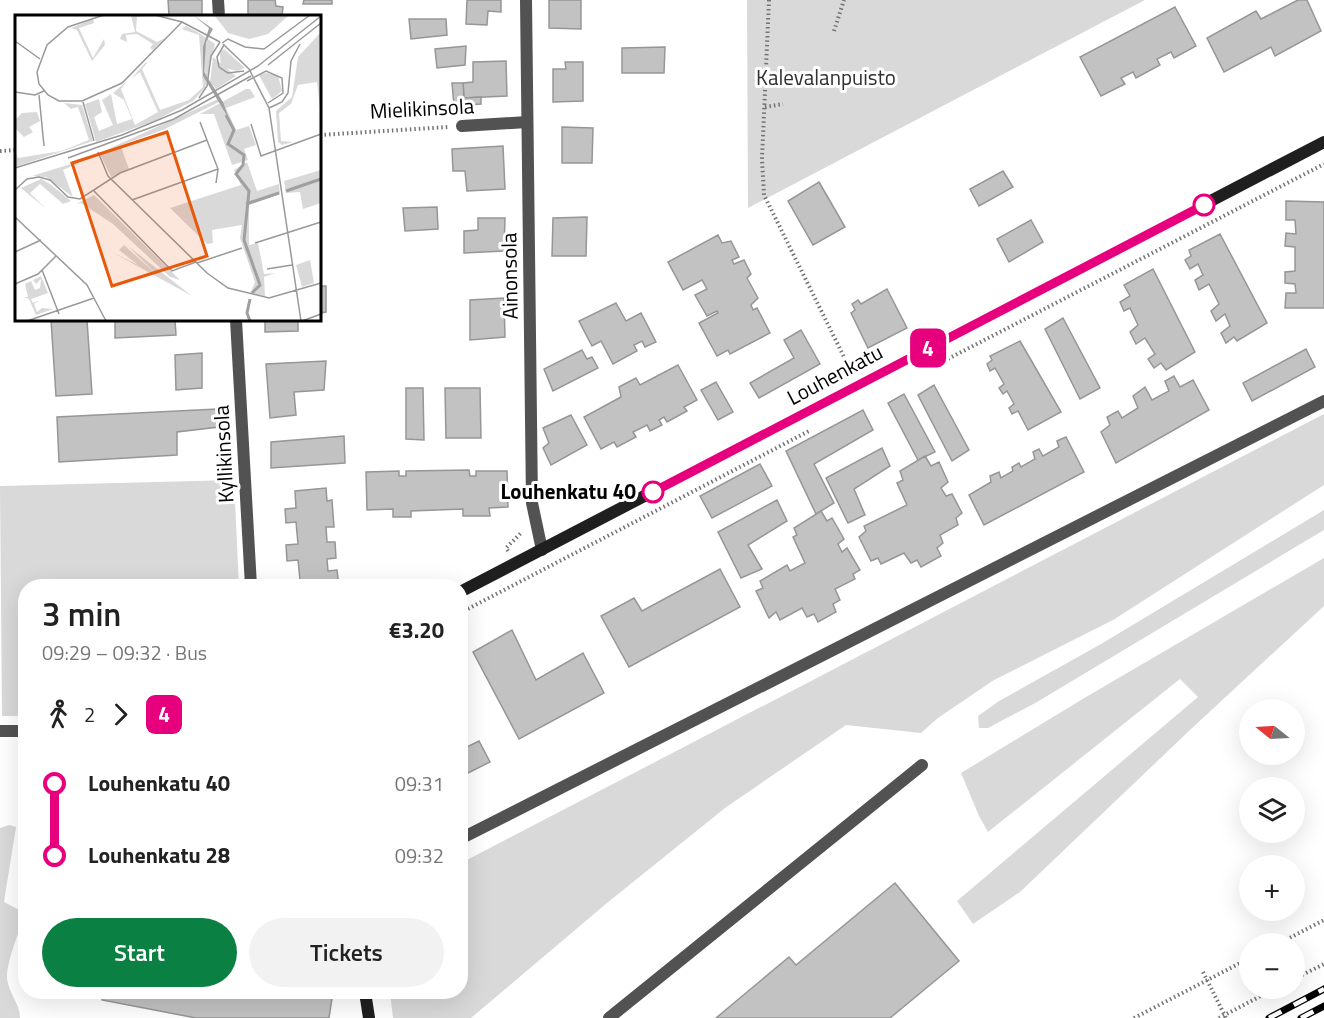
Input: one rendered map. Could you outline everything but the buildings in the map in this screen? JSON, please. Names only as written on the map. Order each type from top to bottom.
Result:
[{"type":"street","points":[[218,0],[219,15]]},
{"type":"street","name":"Ainonsola","points":[[526,0],[532,503],[542,550]]},
{"type":"street","name":"Mielikinsola","points":[[462,126],[527,122]]},
{"type":"street","name":"Louhenkatu","points":[[468,588],[1324,142]]},
{"type":"street","name":"Kyllikinsola","points":[[236,321],[251,579]]},
{"type":"street","points":[[468,835],[1324,401]]},
{"type":"street","points":[[0,731],[18,731]]},
{"type":"street","points":[[609,1018],[922,765]]},
{"type":"street","points":[[366,999],[369,1018]]},
{"type":"path","points":[[769,0],[762,159],[764,195],[858,385]]},
{"type":"path","points":[[834,31],[844,0]]},
{"type":"path","points":[[765,107],[783,104]]},
{"type":"path","name":"Mielikinsola","points":[[321,135],[462,126]]},
{"type":"path","points":[[0,151],[15,150]]},
{"type":"path","points":[[940,363],[1324,164]]},
{"type":"path","points":[[468,609],[815,428]]},
{"type":"path","points":[[1299,933],[1324,920]]},
{"type":"path","points":[[1134,1018],[1239,964]]},
{"type":"path","points":[[1305,974],[1324,964]]},
{"type":"path","points":[[1203,972],[1225,1017]]},
{"type":"path","points":[[1219,1018],[1225,1017],[1257,999]]},
{"type":"green space","name":"Kalevalanpuisto","points":[[747,0],[1145,0],[748,208]]},
{"type":"green space","points":[[1324,414],[1324,485],[1113,620],[994,680],[938,718],[921,733],[846,725],[725,808],[607,903],[471,1018],[393,1018],[391,999],[468,999],[468,859]]},
{"type":"green space","points":[[234,480],[239,579],[18,579],[18,716],[2,716],[0,486]]},
{"type":"green space","points":[[1324,510],[1324,530],[1037,702],[988,728],[979,728],[978,716],[999,701],[1101,644]]},
{"type":"green space","points":[[1324,558],[1324,606],[1020,892],[973,924],[957,901],[1198,697],[1180,679],[988,832],[961,773]]},
{"type":"green space","points":[[9,825],[16,827],[4,902],[18,909],[18,934],[7,977],[20,1018],[0,1018],[0,828]]},
{"type":"railway","points":[[1269,1018],[1324,989]]},
{"type":"railway","points":[[1301,1018],[1324,1006]]},
{"type":"bus line","name":"4","points":[[653,492],[1204,205]]},
{"type":"place","name":"Louhenkatu 40","points":[[653,492]]}]
